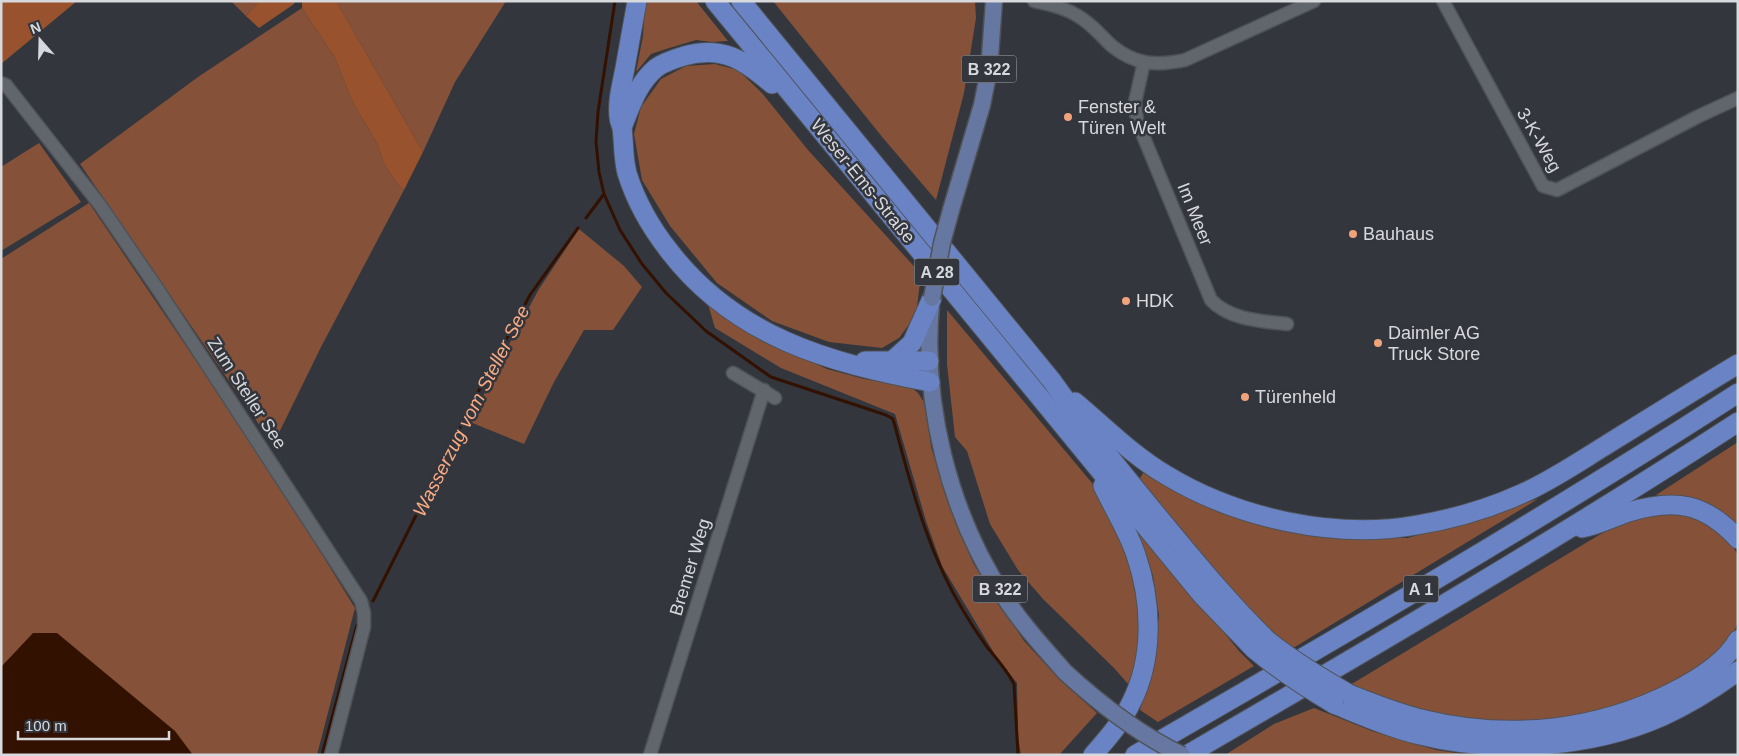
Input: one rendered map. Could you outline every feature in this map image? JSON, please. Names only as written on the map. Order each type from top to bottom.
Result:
[{"type":"highway","points":[[637,1],[620,99],[619,117],[622,129],[624,159],[633,192],[652,228],[692,279],[708,294],[746,322],[784,342],[826,358],[872,371],[930,382]]},
{"type":"highway","name":"Weser-Ems-Straße","points":[[715,1],[1086,454]]},
{"type":"highway","name":"Weser-Ems-Straße","points":[[740,1],[1052,381]]},
{"type":"highway","points":[[757,1],[782,52]]},
{"type":"highway","points":[[622,129],[636,94],[656,68],[672,59],[703,52],[717,52],[746,64],[806,112]]},
{"type":"highway","points":[[892,361],[912,344],[932,298]]},
{"type":"highway","points":[[850,364],[872,360],[929,361]]},
{"type":"highway","points":[[1052,381],[1135,455],[1167,476],[1202,494],[1233,507],[1301,524],[1372,529],[1415,526],[1467,515],[1523,494],[1738,364]]},
{"type":"highway","points":[[1052,381],[1087,430],[1216,588],[1240,614],[1272,665],[1303,686],[1341,699],[1455,726],[1493,731],[1562,728],[1623,713],[1657,700],[1687,685],[1713,668],[1738,640]]},
{"type":"highway","name":"A 1","points":[[1135,755],[1393,606],[1738,393]]},
{"type":"highway","name":"A 1","points":[[1187,755],[1398,633],[1566,532],[1738,422]]},
{"type":"highway","points":[[1086,454],[1202,595],[1261,645]]},
{"type":"highway","points":[[1086,454],[1127,532],[1136,554],[1148,603],[1146,659],[1132,703],[1113,732],[1093,755]]},
{"type":"highway","points":[[1566,532],[1599,525],[1629,512],[1660,505],[1682,504],[1703,510],[1722,523],[1738,539]]},
{"type":"highway","points":[[1341,699],[1381,724],[1417,735],[1490,746],[1529,746],[1563,743],[1637,726],[1663,716],[1692,701],[1738,671]]},
{"type":"main road","name":"B 322","points":[[994,1],[990,62],[982,105],[942,243],[932,298],[929,327],[930,382],[939,438],[958,503],[973,540],[992,576],[1029,631],[1065,672],[1112,712],[1142,734],[1182,755]]},
{"type":"street","points":[[1034,1],[1062,7],[1078,16],[1126,55],[1144,62],[1166,64],[1184,60],[1314,1]]},
{"type":"street","name":"3-K-Weg","points":[[1443,1],[1543,186],[1557,190],[1699,116],[1738,98]]},
{"type":"street","name":"Im Meer","points":[[1144,62],[1135,102],[1137,121],[1211,300],[1225,312],[1256,320],[1287,324]]},
{"type":"street","name":"Zum Steller See","points":[[1,83],[17,99],[100,204],[159,291],[361,601],[364,613],[364,627],[331,755]]},
{"type":"street","points":[[733,372],[776,398]]},
{"type":"street","name":"Bremer Weg","points":[[650,755],[764,390]]},
{"type":"shaded area","points":[[1,1],[77,1],[1,64]]},
{"type":"shaded area","points":[[231,1],[259,1],[246,16]]},
{"type":"shaded area","points":[[259,1],[295,1],[294,4],[259,28],[246,16]]},
{"type":"shaded area","points":[[302,1],[336,1],[423,152],[404,190],[385,166],[377,143],[353,103],[334,56],[302,8]]},
{"type":"shaded area","points":[[336,1],[506,1],[455,82],[423,152]]},
{"type":"shaded area","points":[[645,1],[696,1],[728,41],[696,40],[651,54],[636,72],[643,36]]},
{"type":"shaded area","points":[[773,1],[975,1],[976,18],[964,93],[936,200],[883,138]]},
{"type":"shaded area","points":[[302,8],[334,56],[353,103],[377,143],[385,166],[404,190],[321,347],[273,445],[80,164],[198,77]]},
{"type":"shaded area","points":[[715,64],[738,70],[762,93],[808,150],[921,274],[916,315],[899,338],[882,348],[829,342],[772,321],[717,283],[670,226],[642,180],[634,134],[641,107],[661,79],[686,66]]},
{"type":"shaded area","points":[[39,143],[81,202],[1,251],[1,167]]},
{"type":"shaded area","points":[[89,203],[266,464],[355,608],[317,755],[1,755],[1,259]]},
{"type":"shaded area","points":[[579,229],[624,266],[642,287],[613,330],[584,330],[554,382],[524,444],[470,422],[539,289]]},
{"type":"shaded area","points":[[708,304],[759,338],[827,369],[864,379],[911,387],[918,393],[926,405],[931,447],[950,508],[973,563],[1024,641],[1060,680],[1097,713],[1059,755],[1021,755],[1018,737],[1017,683],[997,658],[942,566],[926,521],[895,414],[781,368],[715,328]]},
{"type":"shaded area","points":[[947,310],[1092,483],[1113,515],[1129,550],[1142,613],[1139,651],[1130,686],[1043,599],[1018,570],[990,524],[967,451],[955,437],[947,364]]},
{"type":"shaded area","points":[[1738,442],[1738,529],[1735,523],[1702,501],[1656,495]]},
{"type":"shaded area","points":[[1143,473],[1224,512],[1309,536],[1408,538],[1538,499],[1290,650],[1229,591],[1139,480]]},
{"type":"shaded area","points":[[1120,505],[1239,651],[1254,666],[1158,722],[1140,710],[1153,658],[1159,616],[1153,576],[1145,551]]},
{"type":"shaded area","points":[[1658,511],[1690,513],[1722,529],[1738,555],[1738,621],[1733,636],[1700,669],[1654,694],[1560,723],[1487,722],[1416,710],[1350,685],[1599,535],[1631,519]]},
{"type":"shaded area","points":[[33,633],[57,633],[175,731],[193,755],[1,755],[1,667]]},
{"type":"shaded area","points":[[1314,708],[1372,731],[1436,750],[1469,755],[1225,755],[1274,724]]},
{"type":"waterway","name":"Wasserzug vom Steller See","points":[[586,218],[604,194],[599,172],[596,142],[598,112],[615,1]]},
{"type":"waterway","points":[[604,194],[620,230],[642,264],[666,293],[706,331],[771,377],[886,415],[893,419],[921,518],[940,566],[969,621],[1014,684],[1018,755]]},
{"type":"waterway","name":"Wasserzug vom Steller See","points":[[373,601],[476,396],[530,295],[578,228]]},
{"type":"waterway","points":[[322,755],[357,625]]},
{"type":"place","name":"Fenster & Türen Welt","points":[[1068,117]]},
{"type":"place","name":"Bauhaus","points":[[1353,234]]},
{"type":"place","name":"HDK","points":[[1126,301]]},
{"type":"place","name":"Daimler AG Truck Store","points":[[1378,343]]},
{"type":"place","name":"Türenheld","points":[[1245,397]]}]
